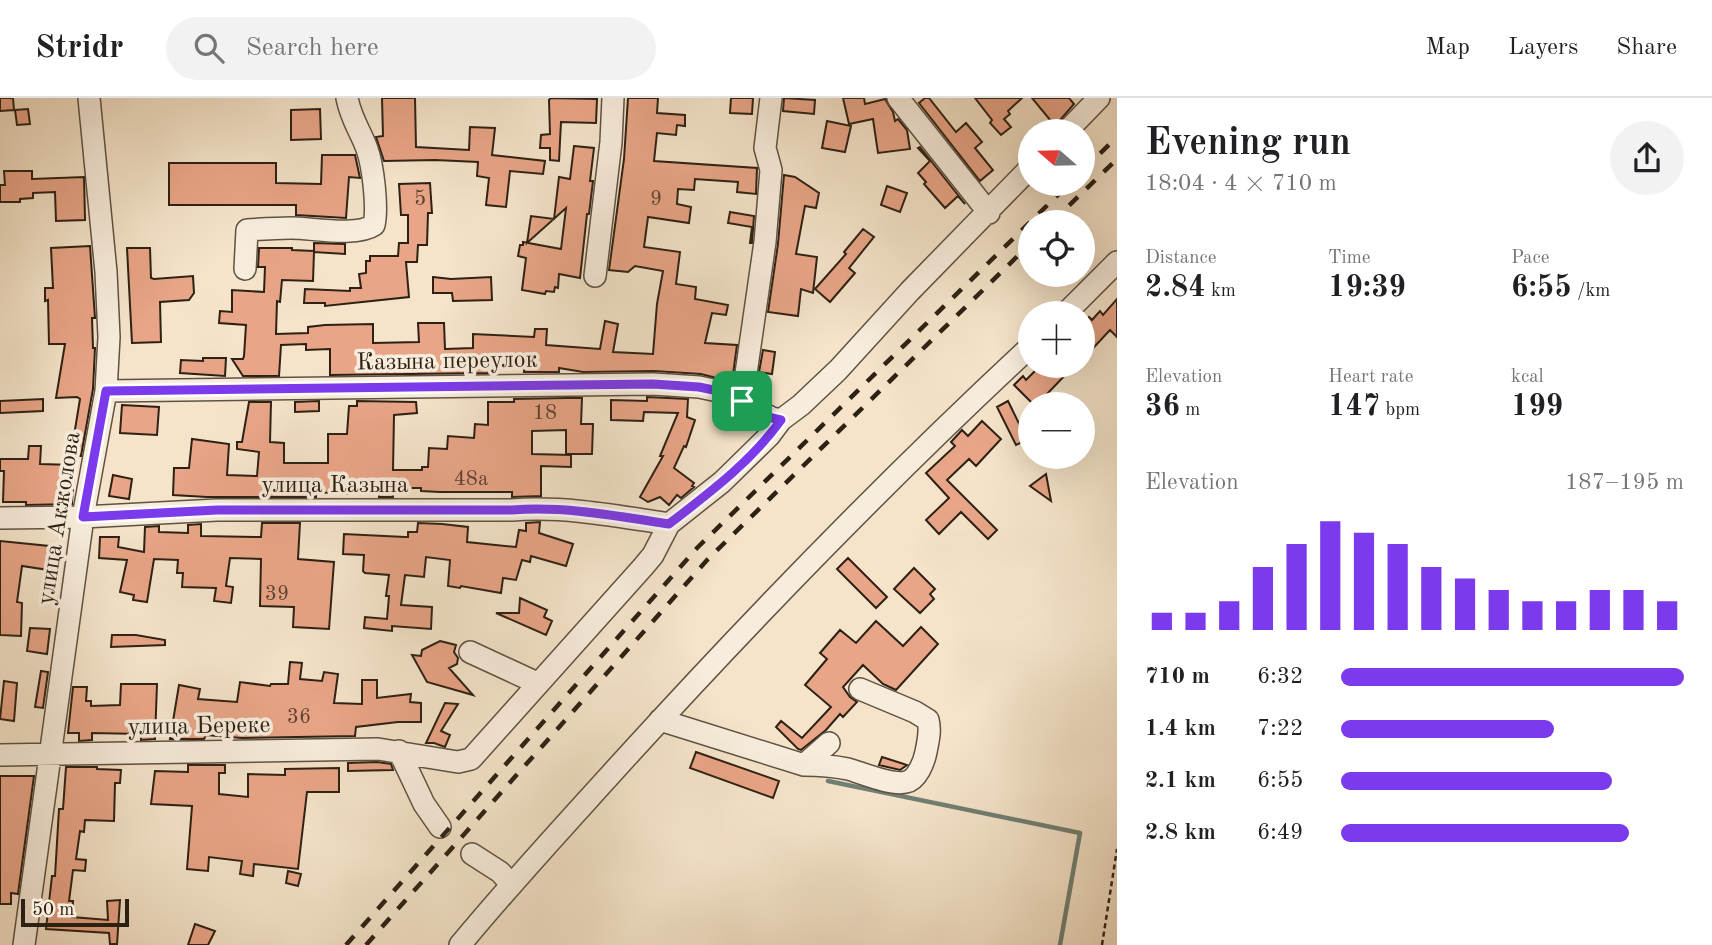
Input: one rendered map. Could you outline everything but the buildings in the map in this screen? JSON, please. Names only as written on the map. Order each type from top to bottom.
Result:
[{"type":"street","name":"улица Акжолова","points":[[24,945],[83,517],[106,391],[109,337],[106,272],[89,98]]},
{"type":"street","points":[[245,270],[247,230],[353,230],[374,225],[369,158],[349,112],[347,98]]},
{"type":"street","points":[[596,275],[611,142],[613,98]]},
{"type":"street","points":[[742,401],[765,242],[771,170],[765,148],[771,98]]},
{"type":"street","points":[[898,98],[989,213]]},
{"type":"street","points":[[1076,119],[1089,102]]},
{"type":"street","points":[[470,652],[537,683],[653,555],[669,524],[722,482],[769,436],[781,420],[838,370],[1018,181]]},
{"type":"street","points":[[1078,301],[1117,262]]},
{"type":"street","points":[[460,945],[511,884],[660,720],[870,499],[1018,358]]},
{"type":"street","name":"Казына переулок","points":[[106,391],[653,384],[699,387],[723,392],[757,411],[781,420]]},
{"type":"street","name":"улица Казына","points":[[0,518],[217,510],[548,508],[604,513],[669,524]]},
{"type":"street","name":"улица Береке","points":[[0,755],[399,751],[458,762],[471,759],[537,683]]},
{"type":"street","points":[[660,720],[804,765],[836,767],[903,783],[910,781],[925,757],[930,728],[928,720],[860,689]]},
{"type":"street","points":[[804,765],[829,743]]},
{"type":"street","points":[[399,751],[424,804],[440,827]]},
{"type":"street","points":[[472,854],[500,872],[511,884]]},
{"type":"path","points":[[1102,945],[1117,849]]},
{"type":"waterway","points":[[828,781],[1080,833],[1060,945]]},
{"type":"railway","points":[[1096,157],[1117,137]]},
{"type":"railway","points":[[1064,210],[1117,159]]},
{"type":"railway","points":[[346,945],[697,548],[1057,196]]},
{"type":"railway","points":[[366,945],[708,559],[1018,256]]},
{"type":"route","points":[[653,384],[699,387],[723,392],[742,401],[757,411],[781,420],[769,436],[722,482],[669,524],[604,513],[548,508],[217,510],[83,517],[106,391],[653,384]]}]
